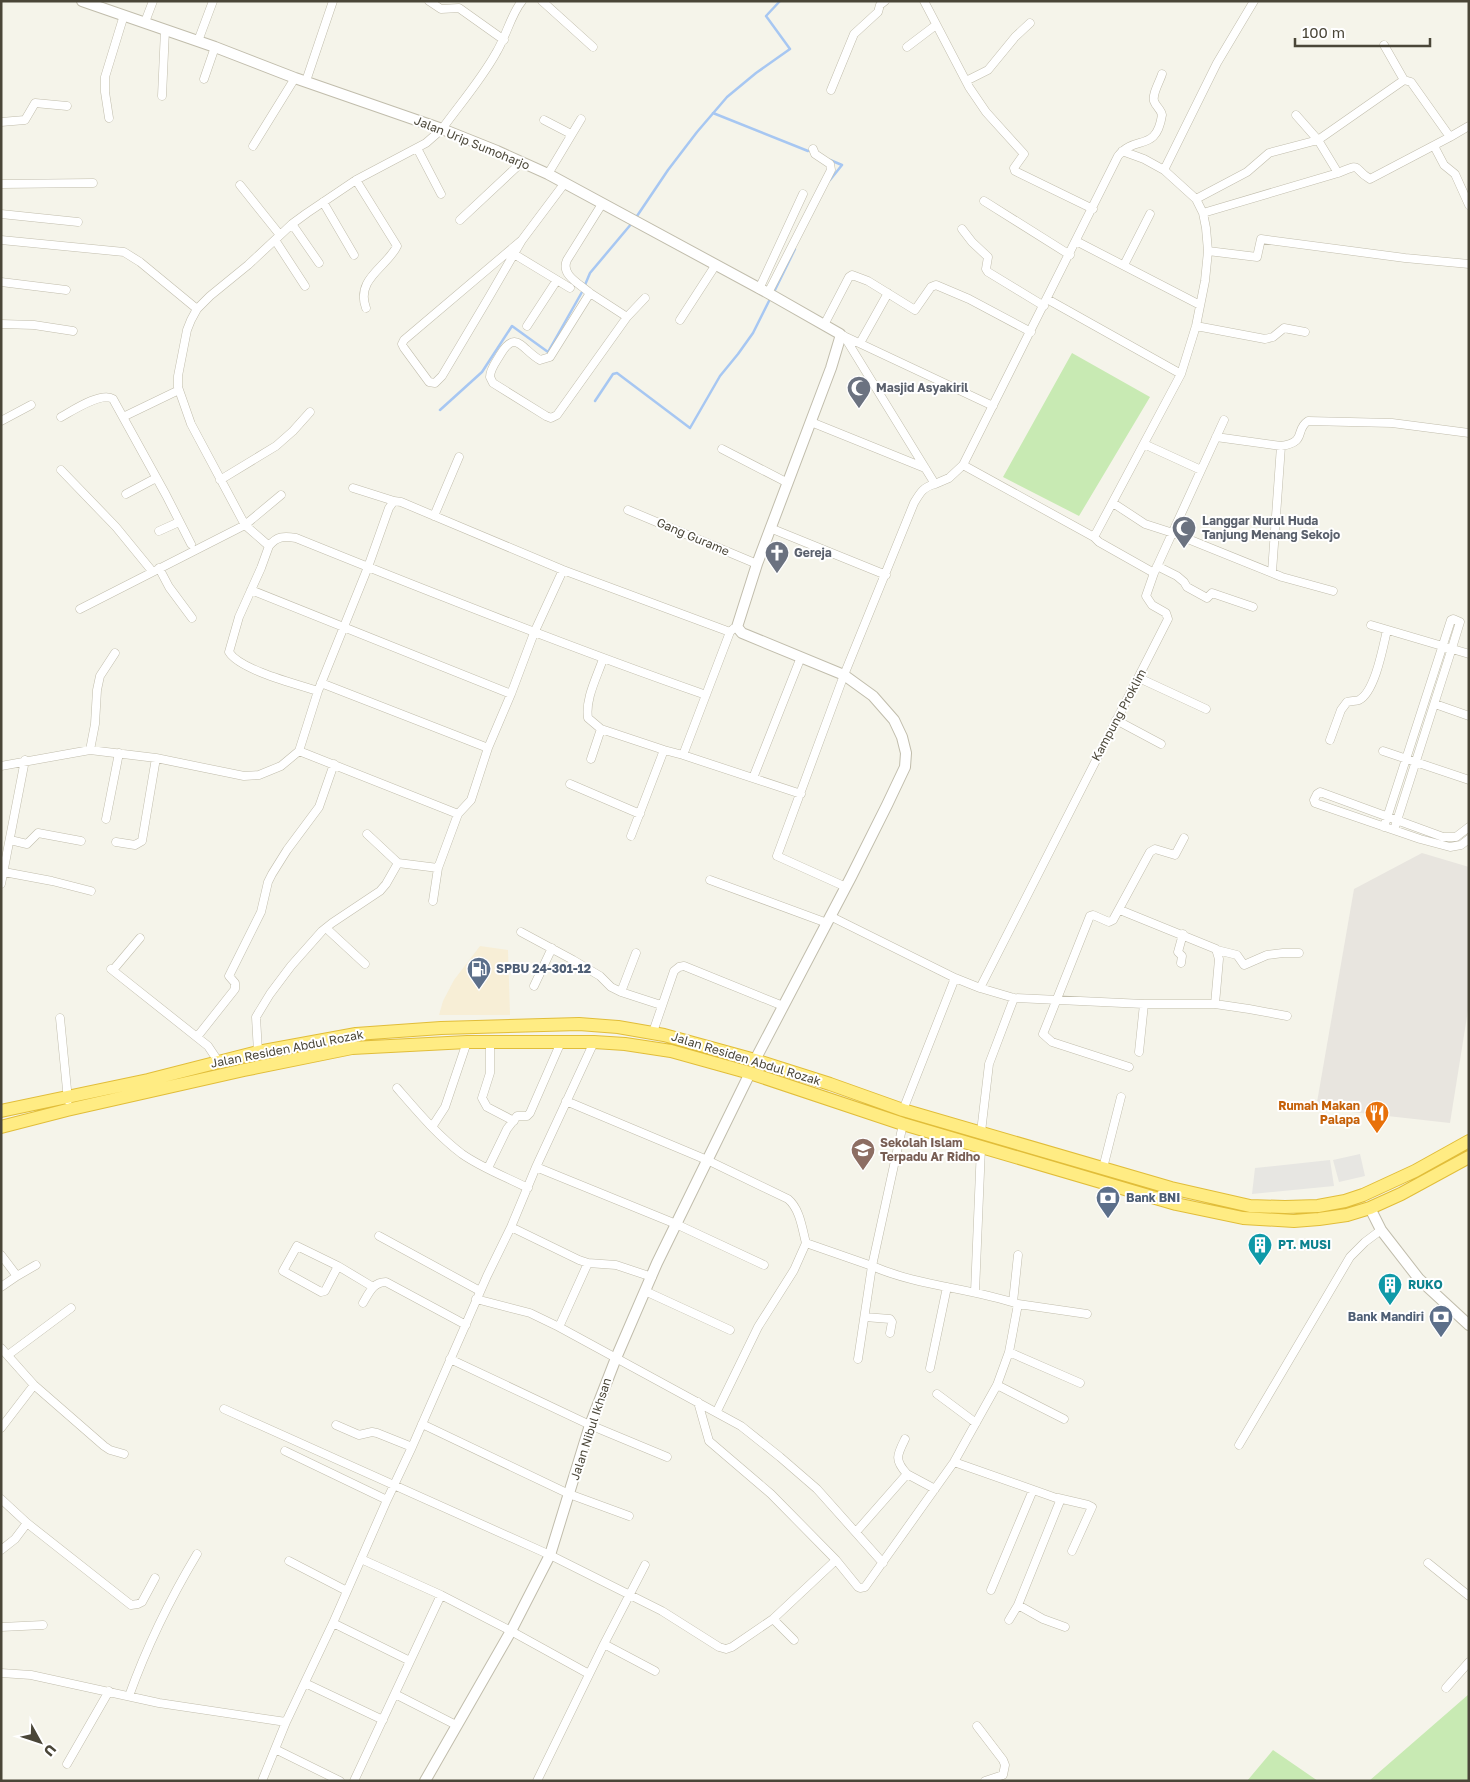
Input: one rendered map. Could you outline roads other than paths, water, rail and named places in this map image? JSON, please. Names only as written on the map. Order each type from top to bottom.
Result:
[{"type":"highway","name":"Jalan Residen Abdul Rozak","points":[[1,1126],[68,1103],[218,1061],[356,1034],[441,1028],[580,1024],[653,1032],[755,1060],[903,1110],[1171,1188],[1250,1206],[1318,1206],[1364,1195],[1415,1171],[1469,1141]]},
{"type":"highway","name":"Jalan Residen Abdul Rozak","points":[[1,1111],[68,1103],[352,1048],[490,1041],[594,1042],[650,1047],[750,1074],[904,1124],[1176,1204],[1243,1218],[1294,1221],[1347,1215],[1370,1208],[1401,1194],[1469,1157]]},
{"type":"highway","points":[[1364,1195],[1370,1208]]},
{"type":"street","name":"Jalan Urip Sumoharjo","points":[[82,1],[442,129],[522,162],[548,174],[842,335]]},
{"type":"street","points":[[145,22],[153,1]]},
{"type":"street","points":[[198,41],[213,1]]},
{"type":"street","points":[[306,81],[333,1]]},
{"type":"street","points":[[429,1],[441,9],[459,8],[504,40]]},
{"type":"street","points":[[542,1],[593,47]]},
{"type":"street","points":[[831,90],[854,34],[878,12],[880,5],[885,1]]},
{"type":"street","points":[[924,1],[966,81],[986,112],[1024,154],[1014,168],[1015,171],[1093,209]]},
{"type":"street","points":[[1164,170],[1217,63],[1254,1]]},
{"type":"street","points":[[269,546],[245,525],[191,424],[179,388],[178,376],[187,330],[197,309],[292,224],[356,180],[434,137],[442,129],[495,55],[504,40],[518,3]]},
{"type":"street","points":[[109,118],[104,92],[105,77],[124,15]]},
{"type":"street","points":[[966,81],[988,70],[1015,37],[1030,23]]},
{"type":"street","points":[[908,46],[936,24]]},
{"type":"street","points":[[162,96],[165,30]]},
{"type":"street","points":[[1384,45],[1404,80],[1411,82],[1450,137]]},
{"type":"street","points":[[204,79],[214,47]]},
{"type":"street","points":[[846,887],[777,856],[844,675],[920,492],[927,486],[949,478],[963,465],[1122,151],[1129,146],[1149,141],[1154,137],[1162,115],[1160,109],[1155,104],[1154,98],[1162,74]]},
{"type":"street","points":[[253,146],[295,78]]},
{"type":"street","points":[[1196,199],[1247,172],[1269,153],[1318,140],[1404,80]]},
{"type":"street","points":[[1,122],[25,120],[35,103],[67,106]]},
{"type":"street","points":[[1296,115],[1318,140],[1338,173]]},
{"type":"street","points":[[548,174],[580,119]]},
{"type":"street","points":[[544,120],[572,134]]},
{"type":"street","points":[[1203,213],[1356,166],[1370,179],[1469,126]]},
{"type":"street","points":[[1434,146],[1444,164],[1455,174],[1469,205]]},
{"type":"street","points":[[417,148],[441,194]]},
{"type":"street","points":[[768,294],[831,170],[829,163],[816,155],[813,148]]},
{"type":"street","points":[[1094,537],[1182,374],[1196,326],[1205,281],[1208,251],[1203,213],[1196,199],[1164,170],[1144,158],[1122,151]]},
{"type":"street","points":[[460,220],[522,162]]},
{"type":"street","points":[[356,180],[397,244],[395,250],[369,280],[362,299],[366,308]]},
{"type":"street","points":[[1,184],[93,183]]},
{"type":"street","points":[[522,240],[404,340],[402,344],[404,348],[431,383],[437,382],[442,376],[522,240],[564,184]]},
{"type":"street","points":[[240,185],[278,237],[305,286]]},
{"type":"street","points":[[768,294],[803,194]]},
{"type":"street","points":[[984,201],[1070,255]]},
{"type":"street","points":[[323,202],[354,255]]},
{"type":"street","points":[[602,204],[565,264],[566,273],[588,291],[627,317]]},
{"type":"street","points":[[1,214],[78,222]]},
{"type":"street","points":[[1124,265],[1150,214]]},
{"type":"street","points":[[292,224],[320,263]]},
{"type":"street","points":[[962,229],[972,242],[988,257],[986,267],[988,272],[1182,374]]},
{"type":"street","points":[[1208,251],[1256,257],[1262,239],[1405,258],[1469,264]]},
{"type":"street","points":[[1,240],[124,252],[140,262],[197,309]]},
{"type":"street","points":[[1076,241],[1200,305]]},
{"type":"street","points":[[514,254],[570,288]]},
{"type":"street","points":[[680,320],[715,266]]},
{"type":"street","points":[[824,325],[851,276],[863,279],[916,310],[931,287],[936,285],[969,299],[1031,332]]},
{"type":"street","points":[[527,326],[557,280]]},
{"type":"street","points":[[1,282],[66,290]]},
{"type":"street","points":[[588,291],[550,357],[540,360],[518,343],[512,342],[504,348],[491,370],[490,377],[493,383],[546,416],[553,418],[627,317],[645,298]]},
{"type":"street","points":[[860,344],[888,293]]},
{"type":"street","points":[[1,324],[34,325],[73,331]]},
{"type":"street","points":[[1196,326],[1265,339],[1273,337],[1284,328],[1305,332]]},
{"type":"street","points":[[842,335],[993,406]]},
{"type":"street","points":[[683,755],[733,629],[842,335]]},
{"type":"street","points":[[842,335],[935,484]]},
{"type":"street","points":[[123,417],[179,388]]},
{"type":"street","points":[[61,417],[98,398],[106,396],[112,399],[191,544]]},
{"type":"street","points":[[1,421],[31,405]]},
{"type":"street","points":[[220,480],[276,446],[310,412]]},
{"type":"street","name":"Kampung Proklim","points":[[980,988],[1168,619],[1166,613],[1152,605],[1146,596],[1155,569],[1224,420]]},
{"type":"street","points":[[1216,437],[1281,446],[1295,443],[1301,434],[1304,424],[1308,421],[1392,423],[1469,433]]},
{"type":"street","points":[[811,422],[926,468]]},
{"type":"street","points":[[1144,444],[1201,470]]},
{"type":"street","points":[[1272,572],[1281,446]]},
{"type":"street","points":[[722,449],[788,483]]},
{"type":"street","points":[[434,516],[459,457]]},
{"type":"street","points":[[963,465],[1094,537],[1099,542],[1155,569],[1177,576],[1187,587],[1207,598],[1212,593],[1253,607]]},
{"type":"street","points":[[61,470],[156,570],[192,618]]},
{"type":"street","points":[[126,494],[156,478]]},
{"type":"street","points":[[353,488],[399,501],[564,570],[742,632],[844,675],[873,696],[884,708],[898,728],[906,753],[904,767],[846,887],[755,1060]]},
{"type":"street","points":[[80,609],[245,525],[281,496]]},
{"type":"street","points":[[1,766],[25,760],[90,750],[156,758],[215,771],[249,776],[281,766],[299,751],[321,683],[368,567],[389,508],[394,501]]},
{"type":"street","points":[[1113,503],[1145,524],[1173,533],[1282,577],[1333,592]]},
{"type":"street","name":"Gang Gurame","points":[[628,510],[757,564]]},
{"type":"street","points":[[159,532],[180,522]]},
{"type":"street","points":[[770,528],[886,575]]},
{"type":"street","points":[[318,691],[255,670],[236,661],[229,652],[239,617],[269,546],[275,539],[281,536],[296,538],[534,633],[706,695]]},
{"type":"street","points":[[432,901],[438,868],[458,814],[471,800],[488,748],[534,633],[564,570]]},
{"type":"street","points":[[251,590],[511,694]]},
{"type":"street","points":[[1384,827],[1453,619],[1460,622],[1394,830]]},
{"type":"street","points":[[1371,626],[1469,654]]},
{"type":"street","points":[[1330,740],[1341,710],[1347,702],[1359,700],[1366,694],[1373,681],[1387,630]]},
{"type":"street","points":[[90,750],[100,676],[115,652]]},
{"type":"street","points":[[753,778],[801,657]]},
{"type":"street","points":[[603,659],[586,710],[588,718],[593,724],[601,729],[800,794]]},
{"type":"street","points":[[1139,678],[1206,710]]},
{"type":"street","points":[[321,683],[488,748]]},
{"type":"street","points":[[1435,704],[1469,716]]},
{"type":"street","points":[[1116,720],[1161,744]]},
{"type":"street","points":[[591,759],[601,729]]},
{"type":"street","points":[[631,836],[664,750]]},
{"type":"street","points":[[299,751],[458,814]]},
{"type":"street","points":[[1383,751],[1469,780]]},
{"type":"street","points":[[106,819],[118,753]]},
{"type":"street","points":[[116,842],[135,845],[142,840],[156,758]]},
{"type":"street","points":[[1,884],[25,760]]},
{"type":"street","points":[[197,1037],[235,989],[235,983],[229,976],[261,912],[268,882],[287,850],[319,808],[334,764]]},
{"type":"street","points":[[570,784],[640,814]]},
{"type":"street","points":[[1469,827],[1453,838],[1444,837],[1320,792],[1314,800],[1315,803],[1420,839],[1453,847],[1461,845],[1469,839]]},
{"type":"street","points":[[10,840],[27,844],[38,833],[81,841]]},
{"type":"street","points":[[367,834],[398,863],[438,868]]},
{"type":"street","points":[[1129,1067],[1052,1042],[1044,1034],[1090,916],[1094,915],[1110,922],[1113,920],[1150,852],[1155,849],[1175,854],[1184,838]]},
{"type":"street","points":[[1453,838],[1453,847]]},
{"type":"street","points":[[258,1052],[256,1017],[262,1005],[291,966],[326,928],[380,891],[398,863]]},
{"type":"street","points":[[4,872],[91,891]]},
{"type":"street","points":[[710,880],[828,920],[955,978],[1014,998],[1144,1004],[1214,1004],[1287,1016]]},
{"type":"street","points":[[1120,910],[1183,934],[1217,950],[1237,955],[1244,965],[1267,955],[1299,954]]},
{"type":"street","points":[[326,928],[365,964]]},
{"type":"street","points":[[521,932],[600,976],[611,987],[662,1005]]},
{"type":"street","points":[[1181,963],[1182,956],[1178,952],[1183,934]]},
{"type":"street","points":[[140,938],[112,970],[208,1046],[218,1061]]},
{"type":"street","points":[[534,986],[552,948]]},
{"type":"street","points":[[1214,1004],[1219,959],[1217,950]]},
{"type":"street","points":[[621,992],[636,953]]},
{"type":"street","points":[[653,1032],[674,971],[684,966],[783,1006]]},
{"type":"street","points":[[903,1110],[955,978]]},
{"type":"street","points":[[981,1132],[990,1064],[1014,998]]},
{"type":"street","points":[[1139,1052],[1144,1004]]},
{"type":"street","points":[[60,1018],[68,1103]]},
{"type":"street","points":[[490,1041],[490,1073],[482,1098],[487,1107],[514,1121]]},
{"type":"street","points":[[432,1127],[445,1106],[467,1042]]},
{"type":"street","points":[[488,1168],[507,1129],[520,1115],[526,1116],[530,1113],[561,1042]]},
{"type":"street","points":[[262,1781],[286,1722],[333,1623],[476,1299],[594,1042]]},
{"type":"street","name":"Jalan Nibul Ikhsan","points":[[425,1781],[511,1631],[550,1555],[590,1425],[616,1358],[676,1224],[750,1074]]},
{"type":"street","points":[[397,1088],[432,1127],[462,1154],[528,1188]]},
{"type":"street","points":[[1103,1168],[1121,1097]]},
{"type":"street","points":[[566,1101],[707,1160],[782,1196],[794,1204],[806,1242],[794,1270],[758,1327],[717,1411]]},
{"type":"street","points":[[858,1359],[872,1266],[904,1124]]},
{"type":"street","points":[[975,1292],[981,1146]]},
{"type":"street","points":[[536,1167],[676,1224],[764,1265]]},
{"type":"street","points":[[1370,1208],[1381,1230],[1419,1279],[1469,1325]]},
{"type":"street","points":[[510,1227],[588,1263],[616,1265],[652,1277]]},
{"type":"street","points":[[1239,1445],[1350,1258],[1364,1242],[1381,1230]]},
{"type":"street","points":[[379,1236],[480,1291]]},
{"type":"street","points":[[806,1242],[890,1274],[975,1292],[1016,1303],[1087,1314]]},
{"type":"street","points":[[338,1266],[324,1291],[321,1292],[283,1271],[297,1246],[338,1266],[373,1287]]},
{"type":"street","points":[[1,1255],[17,1276]]},
{"type":"street","points":[[698,1402],[709,1441],[771,1494],[836,1560],[860,1588],[865,1587],[954,1462],[997,1385],[1009,1352],[1016,1303],[1018,1255]]},
{"type":"street","points":[[559,1326],[588,1263]]},
{"type":"street","points":[[1,1287],[36,1265]]},
{"type":"street","points":[[363,1303],[373,1287],[380,1282],[386,1282],[393,1284],[466,1325]]},
{"type":"street","points":[[930,1368],[947,1287]]},
{"type":"street","points":[[645,1291],[730,1330]]},
{"type":"street","points":[[476,1299],[530,1314],[559,1326],[717,1411],[780,1456],[817,1489],[883,1563]]},
{"type":"street","points":[[8,1355],[71,1308]]},
{"type":"street","points":[[865,1317],[890,1319],[892,1322],[890,1333]]},
{"type":"street","points":[[1,1348],[34,1385],[104,1446],[124,1454]]},
{"type":"street","points":[[1009,1352],[1080,1384]]},
{"type":"street","points":[[450,1359],[590,1425],[667,1457]]},
{"type":"street","points":[[1,1428],[34,1385]]},
{"type":"street","points":[[997,1385],[1064,1420]]},
{"type":"street","points":[[937,1394],[976,1423]]},
{"type":"street","points":[[224,1409],[550,1555],[662,1611],[719,1647],[726,1649],[732,1647],[773,1619],[836,1560]]},
{"type":"street","points":[[422,1424],[570,1494],[629,1516]]},
{"type":"street","points":[[336,1425],[359,1435],[372,1432],[377,1433],[412,1447]]},
{"type":"street","points":[[906,1439],[898,1459],[899,1464],[908,1474],[936,1489]]},
{"type":"street","points":[[285,1451],[387,1500]]},
{"type":"street","points":[[954,1462],[1033,1490],[1088,1505],[1092,1508],[1072,1551]]},
{"type":"street","points":[[856,1532],[908,1474]]},
{"type":"street","points":[[991,1590],[1033,1490]]},
{"type":"street","points":[[1009,1620],[1018,1605],[1060,1501],[1058,1498]]},
{"type":"street","points":[[1,1499],[27,1523],[131,1604],[142,1602],[156,1578]]},
{"type":"street","points":[[1,1550],[15,1539],[27,1523]]},
{"type":"street","points":[[130,1696],[142,1659],[164,1613],[197,1554]]},
{"type":"street","points":[[361,1559],[441,1595],[589,1674]]},
{"type":"street","points":[[289,1561],[347,1591]]},
{"type":"street","points":[[1428,1563],[1469,1596]]},
{"type":"street","points":[[537,1781],[645,1565]]},
{"type":"street","points":[[354,1781],[441,1595]]},
{"type":"street","points":[[1018,1605],[1043,1619],[1065,1626]]},
{"type":"street","points":[[773,1619],[794,1640]]},
{"type":"street","points":[[333,1623],[410,1661]]},
{"type":"street","points":[[1,1627],[43,1625]]},
{"type":"street","points":[[604,1644],[655,1671]]},
{"type":"street","points":[[1446,1688],[1469,1662]]},
{"type":"street","points":[[1,1673],[31,1675],[159,1703],[286,1722]]},
{"type":"street","points":[[305,1683],[383,1720]]},
{"type":"street","points":[[67,1764],[109,1691]]},
{"type":"street","points":[[395,1694],[456,1725]]},
{"type":"street","points":[[976,1726],[1005,1765],[1003,1775],[984,1781]]},
{"type":"street","points":[[275,1749],[340,1781]]},
{"type":"waterway","points":[[635,219],[668,170],[727,97],[756,73],[790,49],[766,16],[780,1]]},
{"type":"waterway","points":[[713,113],[808,151]]},
{"type":"waterway","points":[[830,160],[842,165],[830,180]]},
{"type":"waterway","points":[[440,410],[482,372],[512,326],[548,352],[582,292],[590,273],[632,223]]},
{"type":"waterway","points":[[773,294],[795,249]]},
{"type":"waterway","points":[[595,401],[613,374],[617,373],[690,428],[720,376],[753,333],[770,299]]},
{"type":"place","name":"Masjid Asyakiril","points":[[859,409]]},
{"type":"place","name":"Langgar Nurul Huda Tanjung Menang Sekojo","points":[[1184,549]]},
{"type":"place","name":"Gereja","points":[[777,574]]},
{"type":"place","name":"SPBU 24-301-12","points":[[479,990]]},
{"type":"place","name":"Rumah Makan Palapa","points":[[1377,1134]]},
{"type":"place","name":"Sekolah Islam Terpadu Ar Ridho","points":[[863,1171]]},
{"type":"place","name":"Bank BNI","points":[[1108,1219]]},
{"type":"place","name":"PT. MUSI","points":[[1260,1266]]},
{"type":"place","name":"RUKO","points":[[1390,1306]]},
{"type":"place","name":"Bank Mandiri","points":[[1441,1338]]}]
